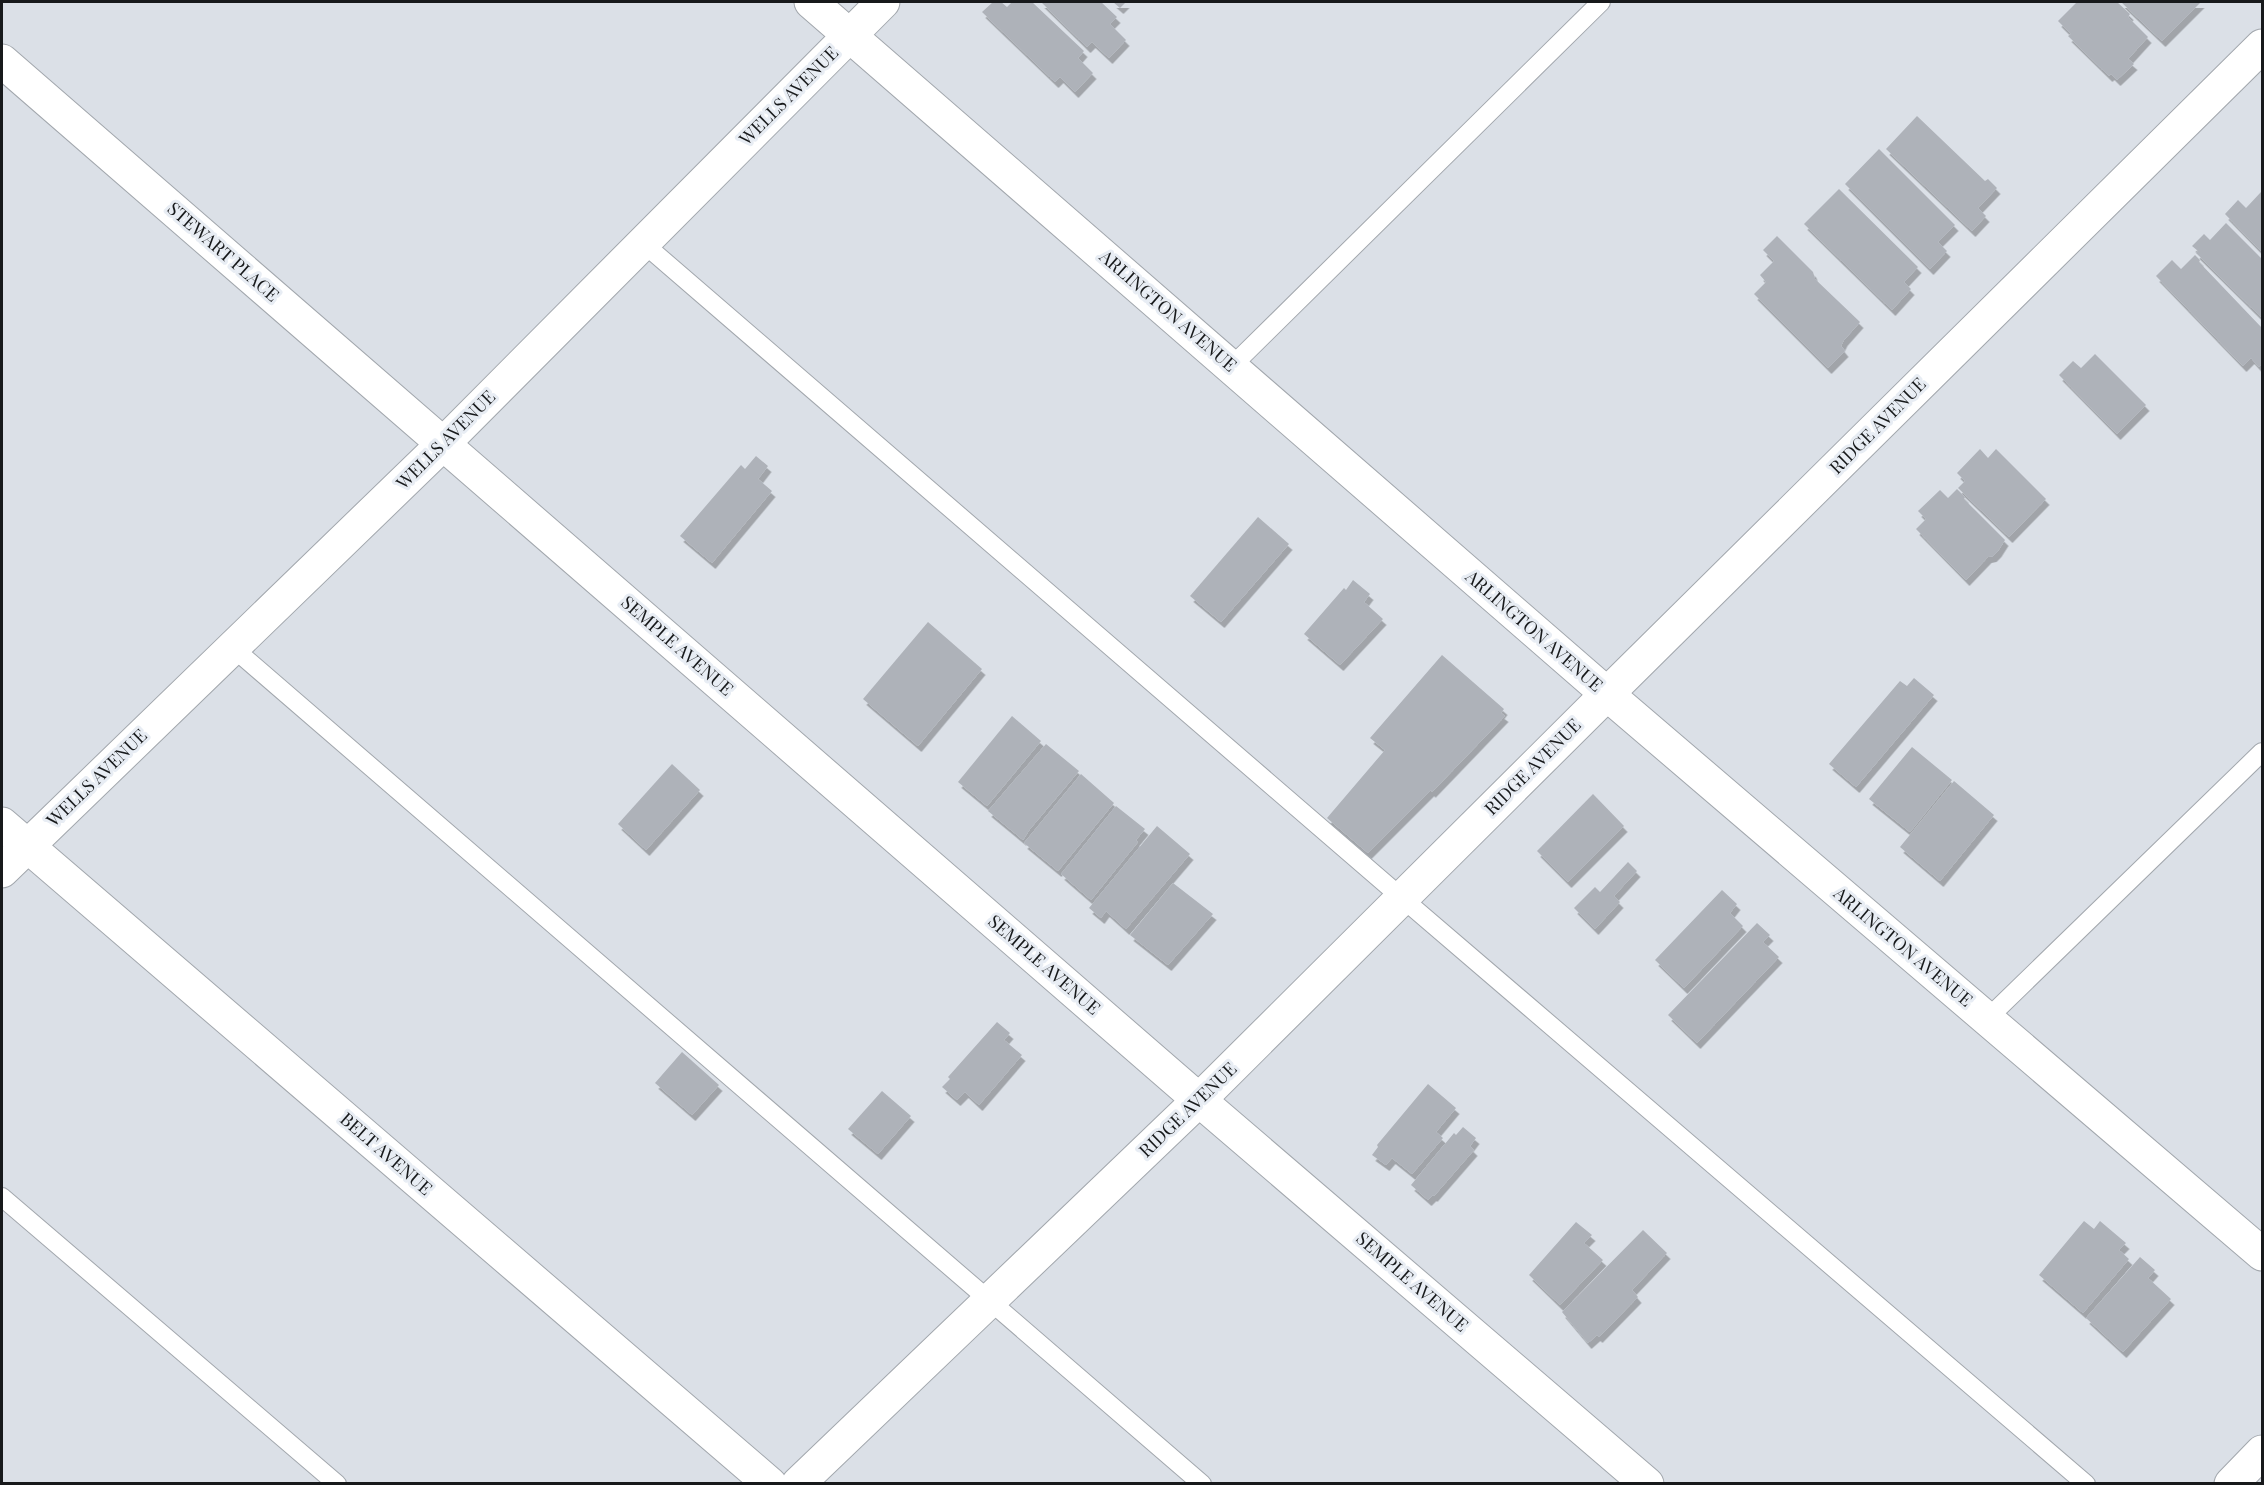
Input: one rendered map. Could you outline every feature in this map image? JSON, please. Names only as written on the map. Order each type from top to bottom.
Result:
[{"type":"street","name":"ARLINGTON AVENUE","points":[[811,2],[1607,694],[2262,1254]]},
{"type":"street","name":"WELLS AVENUE","points":[[2,871],[444,443],[883,2]]},
{"type":"street","name":"RIDGE AVENUE","points":[[798,1484],[1199,1100],[2262,46]]},
{"type":"street","name":"STEWART PLACE","points":[[2,60],[444,443]]},
{"type":"street","name":"SEMPLE AVENUE","points":[[444,443],[1199,1100],[1647,1484]]},
{"type":"street","name":"BELT AVENUE","points":[[2,824],[770,1484]]},
{"type":"street","points":[[2231,1484],[2262,1452]]},
{"type":"lane","points":[[1231,366],[1601,2]]},
{"type":"lane","points":[[643,243],[2086,1484]]},
{"type":"lane","points":[[232,647],[1202,1484]]},
{"type":"lane","points":[[1987,1018],[2262,752]]},
{"type":"lane","points":[[2,1197],[338,1484]]},
{"type":"building","points":[[993,2],[1001,2],[1007,7],[1012,2],[1032,2],[1084,51],[1078,58],[1093,73],[1075,92],[1060,77],[1055,82],[982,12]]},
{"type":"building","points":[[1041,2],[1101,2],[1117,17],[1110,24],[1126,40],[1109,58],[1092,42],[1087,47]]},
{"type":"building","points":[[1113,2],[1126,2],[1120,8]]},
{"type":"building","points":[[2077,2],[2117,2],[2148,37],[2128,59],[2134,64],[2117,80],[2111,74],[2109,76],[2068,36],[2071,34],[2058,21]]},
{"type":"building","points":[[2121,2],[2201,2],[2162,41]]},
{"type":"building","points":[[1917,116],[1985,181],[1988,179],[1997,188],[1978,208],[1986,216],[1972,231],[1886,149]]},
{"type":"building","points":[[1879,149],[1955,225],[1938,242],[1947,251],[1930,269],[1845,184]]},
{"type":"building","points":[[1839,189],[1918,267],[1904,282],[1911,289],[1892,310],[1804,224]]},
{"type":"building","points":[[2261,192],[2262,252],[2225,214],[2238,200],[2246,208]]},
{"type":"building","points":[[2226,223],[2262,259],[2262,318],[2196,253],[2198,251],[2192,246],[2204,234],[2210,240]]},
{"type":"building","points":[[1777,236],[1813,272],[1815,279],[1860,322],[1844,340],[1841,346],[1845,351],[1828,368],[1754,294],[1766,282],[1760,275],[1774,261],[1763,250]]},
{"type":"building","points":[[2195,255],[2262,328],[2262,364],[2259,367],[2251,358],[2243,366],[2156,276],[2172,260],[2181,269]]},
{"type":"building","points":[[2095,354],[2146,405],[2117,434],[2059,375],[2073,361],[2081,368]]},
{"type":"building","points":[[1980,449],[1988,458],[1996,449],[2046,499],[2009,537],[1958,488],[1965,481],[1957,473]]},
{"type":"building","points":[[756,456],[768,466],[758,479],[772,491],[712,563],[680,536],[741,465],[745,469]]},
{"type":"building","points":[[1957,489],[2005,540],[1998,551],[1988,557],[1966,580],[1916,529],[1926,519],[1918,511],[1940,490],[1948,498]]},
{"type":"building","points":[[1258,517],[1289,544],[1221,622],[1190,596]]},
{"type":"building","points":[[1353,580],[1370,594],[1364,602],[1383,619],[1340,665],[1304,634]]},
{"type":"building","points":[[928,622],[982,669],[918,746],[863,699]]},
{"type":"building","points":[[1442,655],[1504,709],[1501,713],[1505,716],[1432,792],[1431,790],[1368,853],[1327,818],[1385,750],[1370,738]]},
{"type":"building","points":[[1914,678],[1934,695],[1856,787],[1829,764],[1900,681],[1907,686]]},
{"type":"building","points":[[1012,716],[1041,741],[987,806],[958,782]]},
{"type":"building","points":[[1046,744],[1079,771],[1023,840],[988,811]]},
{"type":"building","points":[[1912,747],[1952,780],[1910,832],[1869,799]]},
{"type":"building","points":[[672,764],[700,790],[646,850],[618,824]]},
{"type":"building","points":[[1081,774],[1114,803],[1058,871],[1024,843]]},
{"type":"building","points":[[1954,781],[1994,815],[1940,881],[1900,847]]},
{"type":"building","points":[[1593,794],[1624,826],[1568,882],[1537,851]]},
{"type":"building","points":[[1116,806],[1145,829],[1136,840],[1138,842],[1091,900],[1061,874]]},
{"type":"building","points":[[1157,826],[1190,854],[1126,929],[1106,911],[1101,918],[1089,908]]},
{"type":"building","points":[[1628,862],[1637,871],[1614,896],[1620,902],[1595,929],[1574,908],[1595,887],[1600,892]]},
{"type":"building","points":[[1173,883],[1213,914],[1168,965],[1130,935]]},
{"type":"building","points":[[1722,890],[1737,904],[1730,913],[1743,926],[1684,988],[1655,960]]},
{"type":"building","points":[[1757,923],[1770,935],[1763,942],[1779,957],[1697,1043],[1668,1015]]},
{"type":"building","points":[[997,1022],[1010,1033],[1004,1040],[1022,1055],[979,1105],[965,1092],[957,1100],[942,1087],[950,1079],[948,1077]]},
{"type":"building","points":[[682,1052],[719,1085],[692,1115],[655,1083]]},
{"type":"building","points":[[1428,1084],[1456,1108],[1436,1132],[1443,1138],[1412,1174],[1392,1158],[1386,1165],[1372,1155],[1377,1145]]},
{"type":"building","points":[[882,1091],[911,1116],[878,1154],[848,1129]]},
{"type":"building","points":[[1463,1127],[1476,1138],[1470,1146],[1474,1150],[1428,1200],[1411,1185],[1454,1133],[1456,1135]]},
{"type":"building","points":[[2084,1221],[2094,1229],[2100,1221],[2126,1243],[2119,1250],[2129,1259],[2083,1313],[2039,1275]]},
{"type":"building","points":[[1576,1222],[1592,1235],[1584,1243],[1603,1260],[1560,1305],[1529,1275]]},
{"type":"building","points":[[1643,1230],[1667,1253],[1632,1290],[1638,1297],[1599,1337],[1597,1335],[1588,1343],[1562,1312]]},
{"type":"building","points":[[2140,1257],[2155,1270],[2148,1278],[2171,1299],[2123,1352],[2086,1318]]}]
